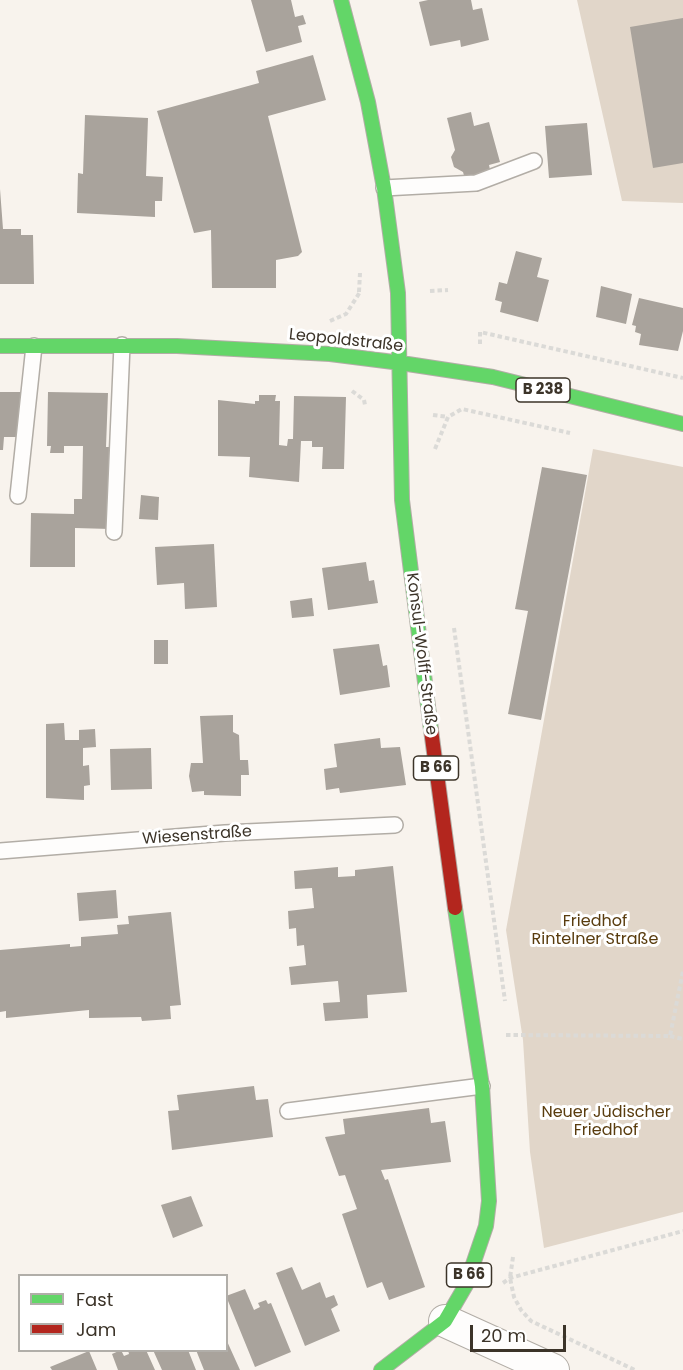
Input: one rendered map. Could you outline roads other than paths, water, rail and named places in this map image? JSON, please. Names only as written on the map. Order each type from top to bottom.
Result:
[{"type":"main road","name":"Konsul-Wolff-Straße","points":[[341,0],[368,102],[384,188],[398,293],[403,512],[442,821],[482,1086],[489,1202],[486,1226],[466,1285],[445,1321]]},
{"type":"main road","name":"Leopoldstraße","points":[[0,346],[122,345],[330,354],[492,377],[683,424]]},
{"type":"main road","name":"B 66","points":[[381,1370],[445,1321]]},
{"type":"street","points":[[445,1321],[553,1370]]},
{"type":"lane","points":[[384,188],[476,183],[534,161]]},
{"type":"lane","points":[[114,532],[122,345]]},
{"type":"lane","points":[[18,496],[34,346]]},
{"type":"lane","name":"Wiesenstraße","points":[[0,851],[225,833],[395,825]]},
{"type":"lane","points":[[288,1111],[482,1086]]},
{"type":"park label","name":"Friedhof Rintelner Straße","points":[[595,931]]},
{"type":"park label","name":"Neuer Jüdischer Friedhof","points":[[606,1122]]}]
